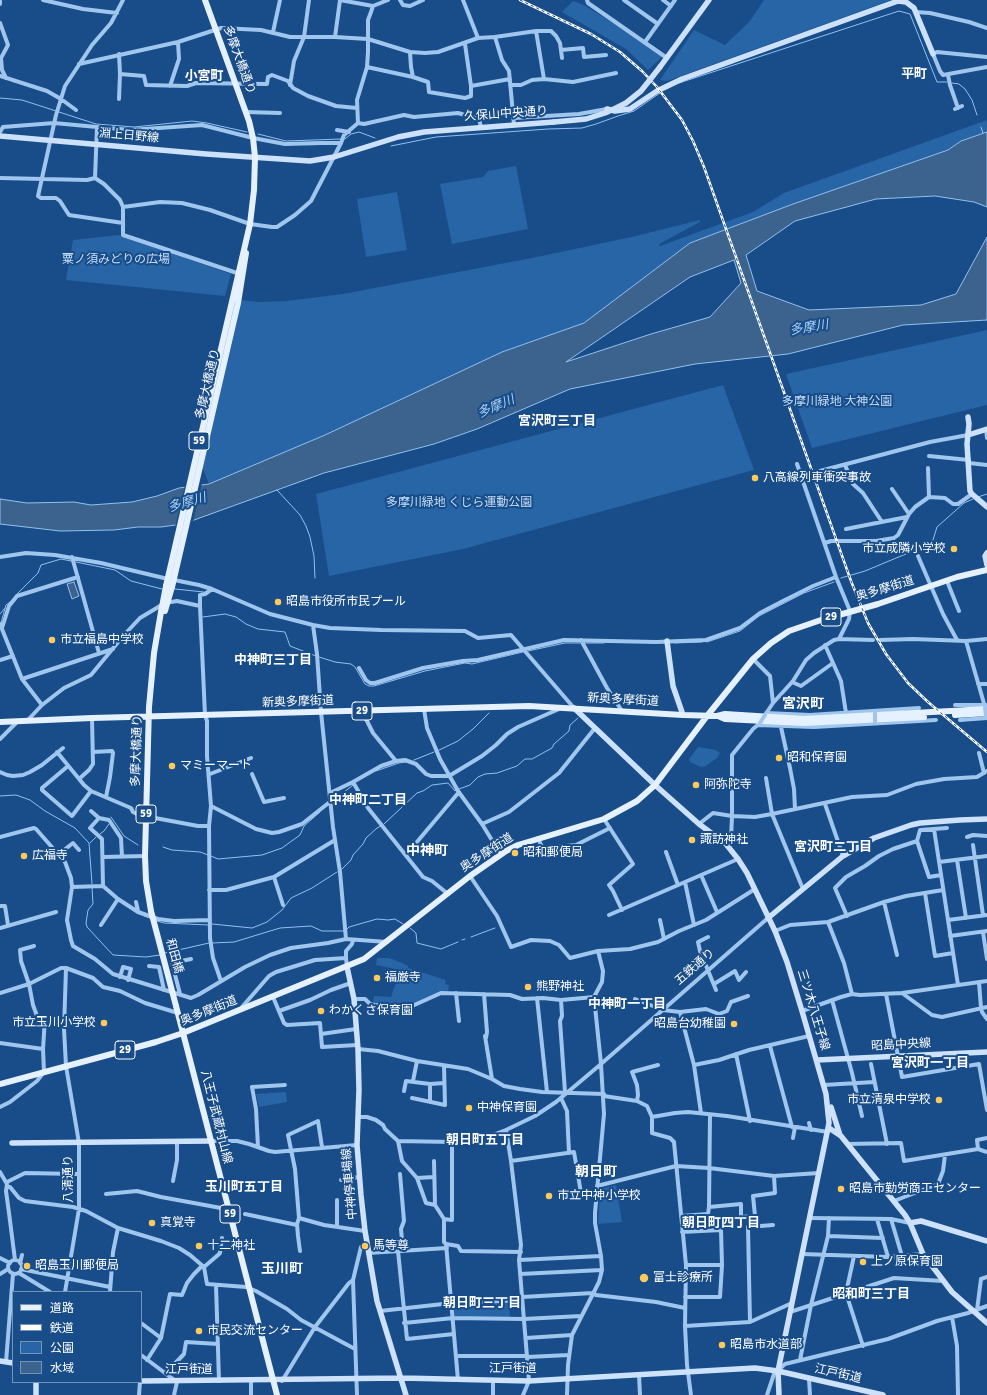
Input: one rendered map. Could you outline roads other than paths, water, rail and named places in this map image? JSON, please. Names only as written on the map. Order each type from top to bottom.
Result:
[{"type":"main road","name":"多摩大橋通り","points":[[171,578],[238,303],[254,190],[255,157],[253,138],[236,83],[204,0]]},
{"type":"main road","name":"多摩大橋通り","points":[[151,911],[146,881],[145,856],[152,667],[237,273],[250,224]]},
{"type":"main road","name":"奥多摩街道","points":[[0,1084],[184,1033],[364,959],[411,924],[470,876],[501,854],[518,845],[538,838],[604,819],[637,801],[654,785],[753,659],[771,643],[789,631],[850,611],[878,604],[947,580],[987,570]]},
{"type":"main road","name":"新奥多摩街道","points":[[0,722],[92,718],[528,706],[717,716],[725,719],[804,723],[986,711]]},
{"type":"main road","name":"和田橋","points":[[151,911],[176,1006]]},
{"type":"main road","name":"八王子武蔵村山線","points":[[176,1006],[274,1381],[276,1394]]},
{"type":"street","points":[[43,0],[84,9],[117,13]]},
{"type":"street","points":[[123,0],[111,23],[92,44],[66,86],[56,115],[38,196],[41,198],[56,198],[60,201],[69,215],[123,223]]},
{"type":"street","points":[[274,32],[280,0]]},
{"type":"street","points":[[290,85],[294,61],[304,37],[309,0]]},
{"type":"street","points":[[335,36],[340,0],[373,6],[385,1]]},
{"type":"street","points":[[400,0],[403,5],[410,6],[423,0]]},
{"type":"street","points":[[463,0],[478,38]]},
{"type":"street","points":[[587,0],[588,3],[667,58]]},
{"type":"street","points":[[624,0],[658,24]]},
{"type":"street","points":[[663,0],[671,6]]},
{"type":"street","points":[[645,42],[675,0]]},
{"type":"street","name":"久保山中央通り","points":[[255,157],[298,162],[318,161],[334,158],[411,134],[514,122],[554,122],[590,118],[605,113],[626,103],[641,91],[709,0]]},
{"type":"street","points":[[495,37],[510,79],[514,122],[579,114],[607,108],[615,111],[630,109],[657,91],[682,79],[894,1],[906,2],[912,6],[916,12],[941,74],[948,77],[987,67]]},
{"type":"street","points":[[123,207],[160,202],[182,203],[210,210],[250,224],[272,228],[277,227],[306,207],[311,201],[334,158],[344,135],[358,123],[358,92],[367,67],[368,20],[373,6]]},
{"type":"street","points":[[916,12],[930,13],[987,28]]},
{"type":"street","points":[[0,23],[8,45],[1,58],[2,70],[6,78]]},
{"type":"street","points":[[79,64],[178,42],[221,28],[237,28],[274,32],[290,37],[335,36],[368,39],[410,52],[425,53],[438,52],[478,38],[536,31],[551,31],[560,43],[562,58]]},
{"type":"street","points":[[536,31],[544,79]]},
{"type":"street","points":[[170,86],[179,59],[178,42]]},
{"type":"street","points":[[367,67],[413,77],[428,82],[429,92],[465,98],[471,96],[471,86],[464,44]]},
{"type":"street","points":[[561,50],[582,48],[584,57],[606,55]]},
{"type":"street","points":[[410,52],[413,77]]},
{"type":"street","points":[[933,54],[937,52],[987,57]]},
{"type":"street","points":[[119,54],[119,98]]},
{"type":"street","points":[[510,85],[521,85],[532,80],[544,79],[573,82],[616,73]]},
{"type":"street","points":[[120,74],[144,76],[146,85],[170,86],[187,86],[196,83],[267,84],[268,77],[272,75],[288,81],[293,88],[308,96],[336,106],[357,108]]},
{"type":"street","points":[[0,76],[46,92],[61,99],[76,110]]},
{"type":"street","points":[[948,77],[958,108]]},
{"type":"street","points":[[471,86],[510,79]]},
{"type":"street","points":[[246,112],[280,112]]},
{"type":"street","points":[[358,123],[364,124],[404,114],[414,117],[458,113],[479,119],[481,127]]},
{"type":"street","points":[[0,132],[3,127],[54,123],[130,130],[202,125],[253,138],[285,144],[340,143]]},
{"type":"street","points":[[95,178],[97,127]]},
{"type":"street","points":[[337,130],[349,132]]},
{"type":"street","name":"淵上日野線","points":[[0,136],[255,157]]},
{"type":"street","points":[[0,178],[87,180],[95,178]]},
{"type":"street","points":[[95,178],[120,200],[123,207],[122,235],[237,273]]},
{"type":"street","points":[[968,416],[970,490],[987,507]]},
{"type":"street","points":[[801,476],[930,442],[968,435],[986,429],[987,438]]},
{"type":"street","points":[[929,456],[987,465]]},
{"type":"street","points":[[797,464],[836,577],[850,611],[849,619],[839,639]]},
{"type":"street","points":[[845,464],[853,484],[863,493],[882,522]]},
{"type":"street","points":[[928,468],[929,497]]},
{"type":"street","points":[[892,489],[908,516]]},
{"type":"street","points":[[825,543],[831,541],[876,541],[894,538],[898,535],[908,516],[916,507],[929,497],[945,498],[953,504],[958,504],[975,496]]},
{"type":"street","points":[[846,529],[908,516]]},
{"type":"street","points":[[0,557],[31,553],[101,563],[171,578],[199,585],[270,614],[313,625],[335,628],[381,630],[466,631],[478,638],[511,635],[574,708]]},
{"type":"street","points":[[987,553],[985,556],[987,565]]},
{"type":"street","points":[[918,556],[943,614],[958,640]]},
{"type":"street","points":[[73,560],[99,653]]},
{"type":"street","points":[[42,705],[22,679],[1,626],[9,606],[17,596],[78,577]]},
{"type":"street","points":[[359,668],[366,680],[370,683],[375,683],[423,668],[525,651],[564,640],[582,642],[668,643],[706,640],[740,628],[760,613],[813,586],[836,577]]},
{"type":"street","points":[[947,580],[959,611]]},
{"type":"street","points":[[211,590],[200,595],[200,606],[205,715],[207,721],[207,756],[210,774],[211,806],[209,826],[209,890],[211,943],[213,958],[221,981]]},
{"type":"street","points":[[27,721],[42,705],[64,688],[91,675],[140,618],[165,603],[177,601],[200,606]]},
{"type":"street","points":[[313,625],[346,939]]},
{"type":"street","points":[[726,844],[730,839],[732,816],[732,756],[792,682],[806,660],[825,645],[839,639],[872,640]]},
{"type":"street","points":[[880,640],[913,639],[966,641],[987,639]]},
{"type":"street","points":[[966,641],[986,711],[987,723]]},
{"type":"street","points":[[582,642],[607,688],[622,711]]},
{"type":"street","points":[[668,643],[673,686],[683,715]]},
{"type":"street","points":[[825,645],[841,681],[846,714]]},
{"type":"street","points":[[22,679],[113,649]]},
{"type":"street","points":[[0,660],[13,656]]},
{"type":"street","points":[[753,659],[770,676],[773,704]]},
{"type":"street","points":[[792,682],[801,686],[833,663]]},
{"type":"street","points":[[978,684],[987,684]]},
{"type":"street","points":[[955,705],[986,711]]},
{"type":"street","points":[[330,793],[354,783],[367,773],[396,761],[405,760],[416,764],[426,774],[431,776],[449,776],[482,756],[513,731],[562,708]]},
{"type":"street","name":"三ツ木八王子線","points":[[574,708],[654,785],[699,824],[726,844],[738,859],[755,889],[775,931],[787,962],[817,1060],[829,1112],[828,1130],[778,1371],[779,1395]]},
{"type":"street","points":[[766,714],[846,714],[919,708]]},
{"type":"street","points":[[424,709],[427,728],[436,751],[449,776],[501,854]]},
{"type":"street","points":[[364,711],[373,733],[396,761]]},
{"type":"street","points":[[960,720],[986,711]]},
{"type":"street","points":[[875,712],[876,723]]},
{"type":"street","points":[[79,779],[91,767],[93,760],[92,718]]},
{"type":"street","points":[[759,724],[781,727],[814,727],[936,720]]},
{"type":"street","points":[[0,739],[17,722]]},
{"type":"street","points":[[781,727],[794,789],[795,810]]},
{"type":"street","points":[[482,824],[509,812],[559,773],[595,728]]},
{"type":"street","points":[[0,772],[13,776],[23,775],[42,766],[63,748]]},
{"type":"street","points":[[93,752],[112,751],[113,753],[106,797]]},
{"type":"street","points":[[57,752],[91,791],[131,808],[139,815],[146,815],[198,826],[209,826]]},
{"type":"street","points":[[699,824],[713,813],[755,817],[795,810],[852,797],[887,795],[916,784],[944,779],[977,777],[985,772],[979,753]]},
{"type":"street","points":[[210,774],[251,758]]},
{"type":"street","points":[[68,766],[42,788],[42,790],[72,816],[91,791]]},
{"type":"street","points":[[252,774],[264,802],[284,798]]},
{"type":"street","points":[[766,778],[772,814],[803,889]]},
{"type":"street","points":[[354,783],[368,808],[423,877],[432,881],[448,894]]},
{"type":"street","points":[[406,855],[458,790]]},
{"type":"street","points":[[211,806],[256,829],[272,833],[302,824],[331,802]]},
{"type":"street","points":[[824,804],[843,856]]},
{"type":"street","points":[[91,811],[98,818],[109,820],[121,838],[122,856]]},
{"type":"street","points":[[98,818],[90,828],[102,839],[103,886]]},
{"type":"street","points":[[604,819],[633,864],[609,885],[614,891],[622,910]]},
{"type":"street","name":"五鉄通り","points":[[398,1141],[452,1142],[472,1140],[490,1136],[506,1130],[535,1116],[560,1098],[601,1064],[768,918],[843,856],[874,838],[911,825],[934,821],[987,819]]},
{"type":"street","points":[[0,837],[34,828],[59,854],[72,878],[67,920],[73,946],[95,959],[113,974],[128,980],[190,998],[198,995],[244,967],[270,955],[291,948],[346,939],[387,942]]},
{"type":"street","points":[[538,838],[542,847],[576,845],[610,828]]},
{"type":"street","points":[[941,875],[929,877],[917,841],[920,830],[948,828]]},
{"type":"street","points":[[934,829],[958,985]]},
{"type":"street","points":[[967,837],[973,835],[987,836]]},
{"type":"street","points":[[209,890],[226,890],[274,877],[335,840]]},
{"type":"street","points":[[847,916],[835,888],[846,877],[879,856],[893,849],[917,841]]},
{"type":"street","points":[[59,854],[73,843],[79,850]]},
{"type":"street","points":[[948,920],[985,915],[973,844]]},
{"type":"street","points":[[666,852],[678,885]]},
{"type":"street","points":[[103,858],[145,856]]},
{"type":"street","points":[[939,862],[987,856]]},
{"type":"street","points":[[609,916],[738,859]]},
{"type":"street","points":[[957,860],[966,918]]},
{"type":"street","points":[[701,875],[717,912]]},
{"type":"street","points":[[470,876],[497,916],[511,947],[531,940],[550,941],[559,945],[570,958],[598,951],[634,948],[658,942],[706,920],[755,889]]},
{"type":"street","points":[[274,877],[283,905]]},
{"type":"street","points":[[685,882],[694,925]]},
{"type":"street","points":[[72,887],[103,886],[118,899],[138,912],[158,919],[210,923]]},
{"type":"street","points":[[775,931],[790,925],[828,922],[884,902],[943,890]]},
{"type":"street","points":[[926,893],[935,956],[953,953]]},
{"type":"street","points":[[101,925],[118,899]]},
{"type":"street","points":[[136,902],[138,912]]},
{"type":"street","points":[[884,902],[897,955]]},
{"type":"street","points":[[0,906],[5,906],[8,925]]},
{"type":"street","points":[[0,928],[56,912]]},
{"type":"street","points":[[660,920],[664,939]]},
{"type":"street","points":[[828,922],[844,963],[852,994]]},
{"type":"street","points":[[950,936],[985,932],[987,959]]},
{"type":"street","points":[[708,937],[698,942],[700,951],[716,990]]},
{"type":"street","points":[[347,967],[346,951],[352,944],[353,940]]},
{"type":"street","points":[[34,946],[20,950],[21,961],[29,984],[33,1005],[37,1016]]},
{"type":"street","points":[[567,1395],[569,1355],[572,1335],[599,1282],[602,1270],[595,1224],[604,1114],[604,1095],[594,997],[602,982],[603,971],[598,951]]},
{"type":"street","points":[[239,1011],[269,976],[276,972],[315,960],[346,958]]},
{"type":"street","points":[[180,994],[172,963],[191,959]]},
{"type":"street","points":[[149,966],[159,967],[164,990]]},
{"type":"street","points":[[120,977],[123,967],[131,969],[128,980]]},
{"type":"street","name":"中神停車場線","points":[[347,967],[354,998],[357,1047],[357,1145],[359,1177],[368,1253],[380,1311],[402,1378],[406,1395]]},
{"type":"street","points":[[0,993],[29,984],[61,968],[66,968],[93,978],[103,987],[120,991],[145,1003],[178,1013]]},
{"type":"street","name":"八清通り","points":[[65,1291],[79,1209],[78,1143],[66,1066],[64,1029],[66,968]]},
{"type":"street","points":[[714,984],[735,971],[739,980],[746,972]]},
{"type":"street","points":[[802,1011],[852,994],[902,993],[987,981]]},
{"type":"street","points":[[979,982],[981,1008],[987,1019]]},
{"type":"street","points":[[279,1011],[351,983]]},
{"type":"street","points":[[354,998],[365,999],[370,1004],[374,1005],[410,1007],[442,993],[510,995],[522,1000],[538,998],[561,1000],[594,997]]},
{"type":"street","points":[[456,993],[459,1021]]},
{"type":"street","points":[[902,993],[932,1015],[942,1017],[987,1007]]},
{"type":"street","points":[[484,994],[488,1032],[485,1037],[492,1079]]},
{"type":"street","points":[[886,994],[902,1077],[979,1064],[987,1110]]},
{"type":"street","points":[[635,999],[663,1010],[680,1012],[706,1009],[719,1014],[727,1011],[731,1002],[748,996]]},
{"type":"street","points":[[274,997],[284,1023],[287,1025],[320,1023],[322,1047],[357,1047],[417,1061],[468,1069],[492,1079],[504,1086],[547,1092],[604,1095],[637,1101],[647,1106],[652,1117],[652,1133],[670,1138],[674,1142],[686,1265],[685,1326],[691,1395]]},
{"type":"street","points":[[538,998],[547,1092]]},
{"type":"street","points":[[561,1000],[562,1016],[560,1020],[566,1092]]},
{"type":"street","points":[[832,1000],[862,1116]]},
{"type":"street","points":[[680,1012],[690,1044],[701,1113]]},
{"type":"street","points":[[0,1107],[10,1102],[37,1081],[44,1072],[43,1049],[45,1018]]},
{"type":"street","points":[[321,1034],[356,1029]]},
{"type":"street","points":[[694,1065],[719,1060],[749,1050],[809,1036]]},
{"type":"street","points":[[0,1043],[43,1049]]},
{"type":"street","points":[[770,1046],[793,1127],[793,1138]]},
{"type":"street","name":"昭島中央線","points":[[817,1060],[987,1052]]},
{"type":"street","points":[[736,1054],[750,1121]]},
{"type":"street","points":[[413,1081],[417,1061]]},
{"type":"street","points":[[871,1064],[887,1144]]},
{"type":"street","points":[[637,1101],[637,1085],[632,1072],[658,1065]]},
{"type":"street","points":[[412,1098],[445,1105],[444,1066]]},
{"type":"street","points":[[403,1089],[406,1080],[430,1084],[444,1083]]},
{"type":"street","points":[[824,1085],[874,1082]]},
{"type":"street","points":[[430,1084],[430,1102]]},
{"type":"street","points":[[258,1147],[256,1109],[252,1087],[285,1085]]},
{"type":"street","points":[[826,1094],[841,1136],[910,1223],[923,1254],[952,1292],[976,1311],[987,1323]]},
{"type":"street","points":[[560,1098],[567,1111],[569,1153]]},
{"type":"street","points":[[652,1117],[683,1112],[701,1113],[811,1130],[828,1130],[841,1136]]},
{"type":"street","points":[[681,1216],[708,1214],[710,1114]]},
{"type":"street","points":[[358,1117],[367,1117],[376,1120],[398,1141],[402,1161],[417,1178],[426,1203],[435,1205]]},
{"type":"street","points":[[300,1251],[297,1225],[299,1218],[295,1169],[288,1135],[318,1121],[322,1147]]},
{"type":"street","points":[[809,1123],[811,1130]]},
{"type":"street","points":[[506,1130],[521,1252],[519,1260],[529,1381],[523,1395]]},
{"type":"street","points":[[978,1150],[976,1140],[987,1138]]},
{"type":"street","points":[[12,1143],[237,1141],[269,1151],[357,1145]]},
{"type":"street","points":[[173,1182],[177,1160],[177,1142]]},
{"type":"street","points":[[444,1219],[452,1220],[452,1142]]},
{"type":"street","points":[[847,1144],[901,1143],[904,1161],[978,1150],[987,1152]]},
{"type":"street","points":[[511,1161],[574,1152],[581,1193],[597,1194]]},
{"type":"street","points":[[894,1201],[938,1184],[943,1170],[945,1155]]},
{"type":"street","points":[[434,1161],[435,1205],[444,1219],[444,1242],[447,1246],[458,1380]]},
{"type":"street","points":[[598,1186],[676,1166],[709,1168],[774,1176],[819,1173]]},
{"type":"street","points":[[0,1172],[7,1184],[19,1198],[25,1201],[86,1211],[118,1228],[179,1248],[190,1254],[204,1267],[207,1284],[250,1288],[287,1309],[301,1320],[355,1349]]},
{"type":"street","points":[[7,1184],[25,1174],[78,1174]]},
{"type":"street","points":[[400,1174],[404,1221],[401,1229],[403,1251]]},
{"type":"street","points":[[709,1207],[741,1204],[741,1217],[755,1216],[753,1196],[775,1193],[774,1176]]},
{"type":"street","points":[[341,1180],[359,1177]]},
{"type":"street","points":[[417,1178],[434,1177]]},
{"type":"street","points":[[7,1184],[8,1213],[15,1260]]},
{"type":"street","points":[[106,1194],[137,1191],[221,1208],[228,1206]]},
{"type":"street","points":[[337,1200],[337,1227]]},
{"type":"street","points":[[245,1214],[297,1225]]},
{"type":"street","points":[[299,1218],[324,1225],[365,1231]]},
{"type":"street","points":[[810,1218],[891,1219],[910,1223],[921,1221],[987,1241]]},
{"type":"street","points":[[800,1360],[811,1304],[828,1236],[829,1218]]},
{"type":"street","points":[[877,1219],[888,1257]]},
{"type":"street","points":[[891,1219],[902,1256]]},
{"type":"street","points":[[750,1322],[748,1227],[774,1225]]},
{"type":"street","points":[[110,1291],[112,1252],[118,1228]]},
{"type":"street","points":[[682,1232],[721,1230],[722,1265],[720,1297],[685,1297]]},
{"type":"street","points":[[828,1236],[883,1238]]},
{"type":"street","points":[[147,1360],[161,1338],[170,1294],[182,1295],[187,1283],[194,1274],[220,1253],[222,1238]]},
{"type":"street","points":[[357,1395],[353,1280],[361,1247],[367,1243]]},
{"type":"street","points":[[368,1253],[447,1246],[458,1246],[461,1251],[521,1252]]},
{"type":"street","points":[[398,1251],[404,1323],[407,1339],[454,1334]]},
{"type":"street","points":[[802,1254],[888,1257],[923,1254]]},
{"type":"street","points":[[20,1271],[22,1255]]},
{"type":"street","points":[[519,1260],[601,1256]]},
{"type":"street","points":[[854,1256],[846,1293],[862,1346]]},
{"type":"street","points":[[0,1258],[10,1263]]},
{"type":"street","points":[[15,1260],[20,1263]]},
{"type":"street","points":[[0,1274],[8,1269],[10,1263],[15,1260]]},
{"type":"street","points":[[686,1265],[722,1265]]},
{"type":"street","points":[[8,1269],[13,1274]]},
{"type":"street","points":[[520,1274],[602,1270]]},
{"type":"street","points":[[13,1274],[20,1271],[67,1278],[110,1287]]},
{"type":"street","points":[[20,1271],[49,1291]]},
{"type":"street","points":[[3,1362],[13,1274]]},
{"type":"street","points":[[976,1311],[981,1279],[987,1277]]},
{"type":"street","points":[[790,1312],[894,1278],[943,1281]]},
{"type":"street","points":[[282,1381],[315,1327],[349,1283],[353,1280]]},
{"type":"street","points":[[216,1285],[219,1381]]},
{"type":"street","points":[[380,1311],[452,1302],[593,1293],[596,1295],[656,1302],[685,1308]]},
{"type":"street","points":[[685,1326],[750,1322],[792,1303]]},
{"type":"street","points":[[767,1395],[774,1374],[785,1364],[888,1339],[923,1326],[976,1311],[987,1306]]},
{"type":"street","points":[[404,1323],[453,1318],[524,1319],[581,1316]]},
{"type":"street","points":[[952,1317],[957,1345],[958,1395]]},
{"type":"street","points":[[142,1324],[161,1338]]},
{"type":"street","points":[[526,1338],[572,1335]]},
{"type":"street","points":[[166,1373],[184,1354],[186,1342],[218,1344]]},
{"type":"street","points":[[456,1356],[569,1355]]},
{"type":"street","points":[[142,1356],[177,1382],[174,1395]]},
{"type":"street","name":"江戸街道","points":[[142,1382],[402,1378],[529,1381],[568,1380],[748,1368],[778,1371],[883,1395]]},
{"type":"street","points":[[640,1375],[640,1395]]},
{"type":"street","points":[[809,1379],[810,1395]]},
{"type":"street","points":[[493,1380],[493,1395]]},
{"type":"street","points":[[251,1381],[251,1395]]},
{"type":"street","points":[[36,1383],[36,1395]]},
{"type":"street","points":[[139,1395],[140,1383]]},
{"type":"water","name":"多摩川","points":[[987,132],[987,207],[974,202],[935,196],[876,199],[795,221],[746,255],[757,291],[809,310],[921,305],[956,294],[987,237],[987,320],[903,325],[788,354],[695,364],[570,389],[477,429],[434,444],[324,473],[183,524],[114,530],[60,531],[0,524],[0,499],[27,503],[74,502],[91,505],[132,502],[157,496],[179,488],[209,484],[325,435],[502,352],[584,323],[690,243],[793,204],[948,150],[961,141]],"holes":[[[734,260],[741,283],[710,317],[651,334],[566,362],[690,277]]]},
{"type":"water","points":[[74,582],[79,596],[72,599],[67,584]]},
{"type":"waterway","points":[[679,83],[899,11],[910,14],[937,82],[947,82]]},
{"type":"waterway","points":[[952,83],[959,84],[965,89],[972,100],[977,115]]},
{"type":"waterway","points":[[391,146],[436,137],[582,128],[634,111],[660,93]]},
{"type":"waterway","points":[[0,98],[22,100],[56,111]]},
{"type":"waterway","points":[[59,112],[96,124],[134,127],[192,121],[247,132]]},
{"type":"waterway","points":[[981,127],[983,133]]},
{"type":"waterway","points":[[345,139],[351,134],[359,132],[375,138]]},
{"type":"waterway","points":[[258,134],[286,141],[341,139]]},
{"type":"waterway","points":[[277,490],[300,515],[306,526],[314,556],[315,578]]},
{"type":"waterway","points":[[978,497],[987,494]]},
{"type":"waterway","points":[[841,578],[865,571],[913,551],[933,540],[937,527],[964,503],[973,499]]},
{"type":"waterway","points":[[17,594],[38,573],[41,565],[61,559],[71,561]]},
{"type":"waterway","points":[[76,562],[115,570],[131,581],[162,589]]},
{"type":"waterway","points":[[707,642],[740,631],[759,616],[804,593],[834,582]]},
{"type":"waterway","points":[[175,589],[204,592]]},
{"type":"waterway","points":[[1,623],[6,605],[10,602]]},
{"type":"waterway","points":[[0,614],[5,608]]},
{"type":"waterway","points":[[203,617],[225,614],[236,617],[246,624],[258,629],[285,632],[290,646],[316,656]]},
{"type":"waterway","points":[[675,643],[702,642]]},
{"type":"waterway","points":[[528,651],[565,643],[580,643]]},
{"type":"waterway","points":[[585,643],[604,643]]},
{"type":"waterway","points":[[319,657],[335,662],[351,664],[355,667],[365,684],[374,686],[425,671],[465,663],[472,664],[523,652]]},
{"type":"waterway","points":[[437,751],[458,741],[489,713]]},
{"type":"waterway","points":[[459,789],[470,785],[478,777],[485,774],[497,773],[517,766],[525,759],[532,759],[552,748],[554,744],[569,731],[570,725],[578,718]]},
{"type":"waterway","points":[[414,760],[434,752]]},
{"type":"waterway","points":[[376,771],[406,762]]},
{"type":"waterway","points":[[384,824],[417,793],[432,785],[448,783],[455,791],[456,790]]},
{"type":"waterway","points":[[332,802],[353,785]]},
{"type":"waterway","points":[[0,796],[16,795],[30,800],[45,811],[75,828],[89,843],[92,884]]},
{"type":"waterway","points":[[211,856],[218,859],[262,855],[282,848],[300,835],[304,826],[320,812]]},
{"type":"waterway","points":[[111,817],[124,836],[138,845]]},
{"type":"waterway","points":[[100,834],[109,824]]},
{"type":"waterway","points":[[341,870],[351,860],[366,838],[381,826]]},
{"type":"waterway","points":[[90,843],[96,837]]},
{"type":"waterway","points":[[163,847],[172,850],[200,852],[208,855]]},
{"type":"waterway","points":[[212,924],[252,928],[267,922],[282,910],[291,898],[312,888],[337,872]]},
{"type":"waterway","points":[[92,888],[93,904],[88,910],[86,923],[87,927],[113,955],[146,957],[160,955]]},
{"type":"waterway","points":[[144,916],[150,918]]},
{"type":"waterway","points":[[346,930],[349,927],[377,919],[395,919],[403,924]]},
{"type":"waterway","points":[[157,921],[164,923],[209,925]]},
{"type":"waterway","points":[[212,943],[234,942],[280,928],[311,926],[322,931],[344,931]]},
{"type":"waterway","points":[[410,928],[416,933],[417,943],[441,949],[458,942]]},
{"type":"waterway","points":[[471,937],[495,928]]},
{"type":"waterway","points":[[165,953],[209,943]]},
{"type":"railway","points":[[520,0],[591,34],[620,52],[642,71],[657,87],[682,120],[704,167],[851,581],[868,623],[886,654],[908,683],[987,752]]},
{"type":"place","name":"八高線列車衝突事故","points":[[755,478]]},
{"type":"place","name":"市立成隣小学校","points":[[954,549]]},
{"type":"place","name":"昭島市役所市民プール","points":[[278,602]]},
{"type":"place","name":"市立福島中学校","points":[[52,640]]},
{"type":"place","name":"昭和保育園","points":[[779,758]]},
{"type":"place","name":"マミーマート","points":[[172,766]]},
{"type":"place","name":"阿弥陀寺","points":[[696,785]]},
{"type":"place","name":"諏訪神社","points":[[692,840]]},
{"type":"place","name":"昭和郵便局","points":[[515,853]]},
{"type":"place","name":"広福寺","points":[[24,856]]},
{"type":"place","name":"福厳寺","points":[[377,978]]},
{"type":"place","name":"熊野神社","points":[[528,987]]},
{"type":"place","name":"わかくさ保育園","points":[[321,1011]]},
{"type":"place","name":"市立玉川小学校","points":[[104,1023]]},
{"type":"place","name":"昭島台幼稚園","points":[[734,1024]]},
{"type":"place","name":"市立清泉中学校","points":[[939,1100]]},
{"type":"place","name":"中神保育園","points":[[469,1108]]},
{"type":"place","name":"昭島市勤労商工センター","points":[[841,1189]]},
{"type":"place","name":"市立中神小学校","points":[[549,1196]]},
{"type":"place","name":"真覚寺","points":[[152,1223]]},
{"type":"place","name":"十二神社","points":[[199,1246]]},
{"type":"place","name":"馬等尊","points":[[365,1246]]},
{"type":"place","name":"上ノ原保育園","points":[[863,1262]]},
{"type":"place","name":"昭島玉川郵便局","points":[[27,1266]]},
{"type":"place","name":"富士診療所","points":[[644,1278]]},
{"type":"place","name":"市民交流センター","points":[[199,1331]]},
{"type":"place","name":"昭島市水道部","points":[[722,1345]]},
{"type":"district","name":"平町","points":[[914,75]]},
{"type":"district","name":"小宮町","points":[[204,77]]},
{"type":"district","name":"宮沢町三丁目","points":[[557,422]]},
{"type":"district","name":"中神町三丁目","points":[[273,661]]},
{"type":"district","name":"宮沢町","points":[[803,704]]},
{"type":"district","name":"中神町二丁目","points":[[368,801]]},
{"type":"district","name":"宮沢町二丁目","points":[[833,848]]},
{"type":"district","name":"中神町","points":[[427,851]]},
{"type":"district","name":"中神町一丁目","points":[[627,1005]]},
{"type":"district","name":"宮沢町一丁目","points":[[930,1064]]},
{"type":"district","name":"朝日町五丁目","points":[[485,1141]]},
{"type":"district","name":"朝日町","points":[[596,1172]]},
{"type":"district","name":"玉川町五丁目","points":[[244,1188]]},
{"type":"district","name":"朝日町四丁目","points":[[721,1224]]},
{"type":"district","name":"玉川町","points":[[282,1269]]},
{"type":"district","name":"昭和町三丁目","points":[[871,1295]]},
{"type":"district","name":"朝日町三丁目","points":[[482,1304]]},
{"type":"park label","name":"粟ノ須みどりの広場","points":[[116,260]]},
{"type":"park label","name":"多摩川緑地 大神公園","points":[[837,402]]},
{"type":"park label","name":"多摩川緑地 くじら運動公園","points":[[459,503]]}]
